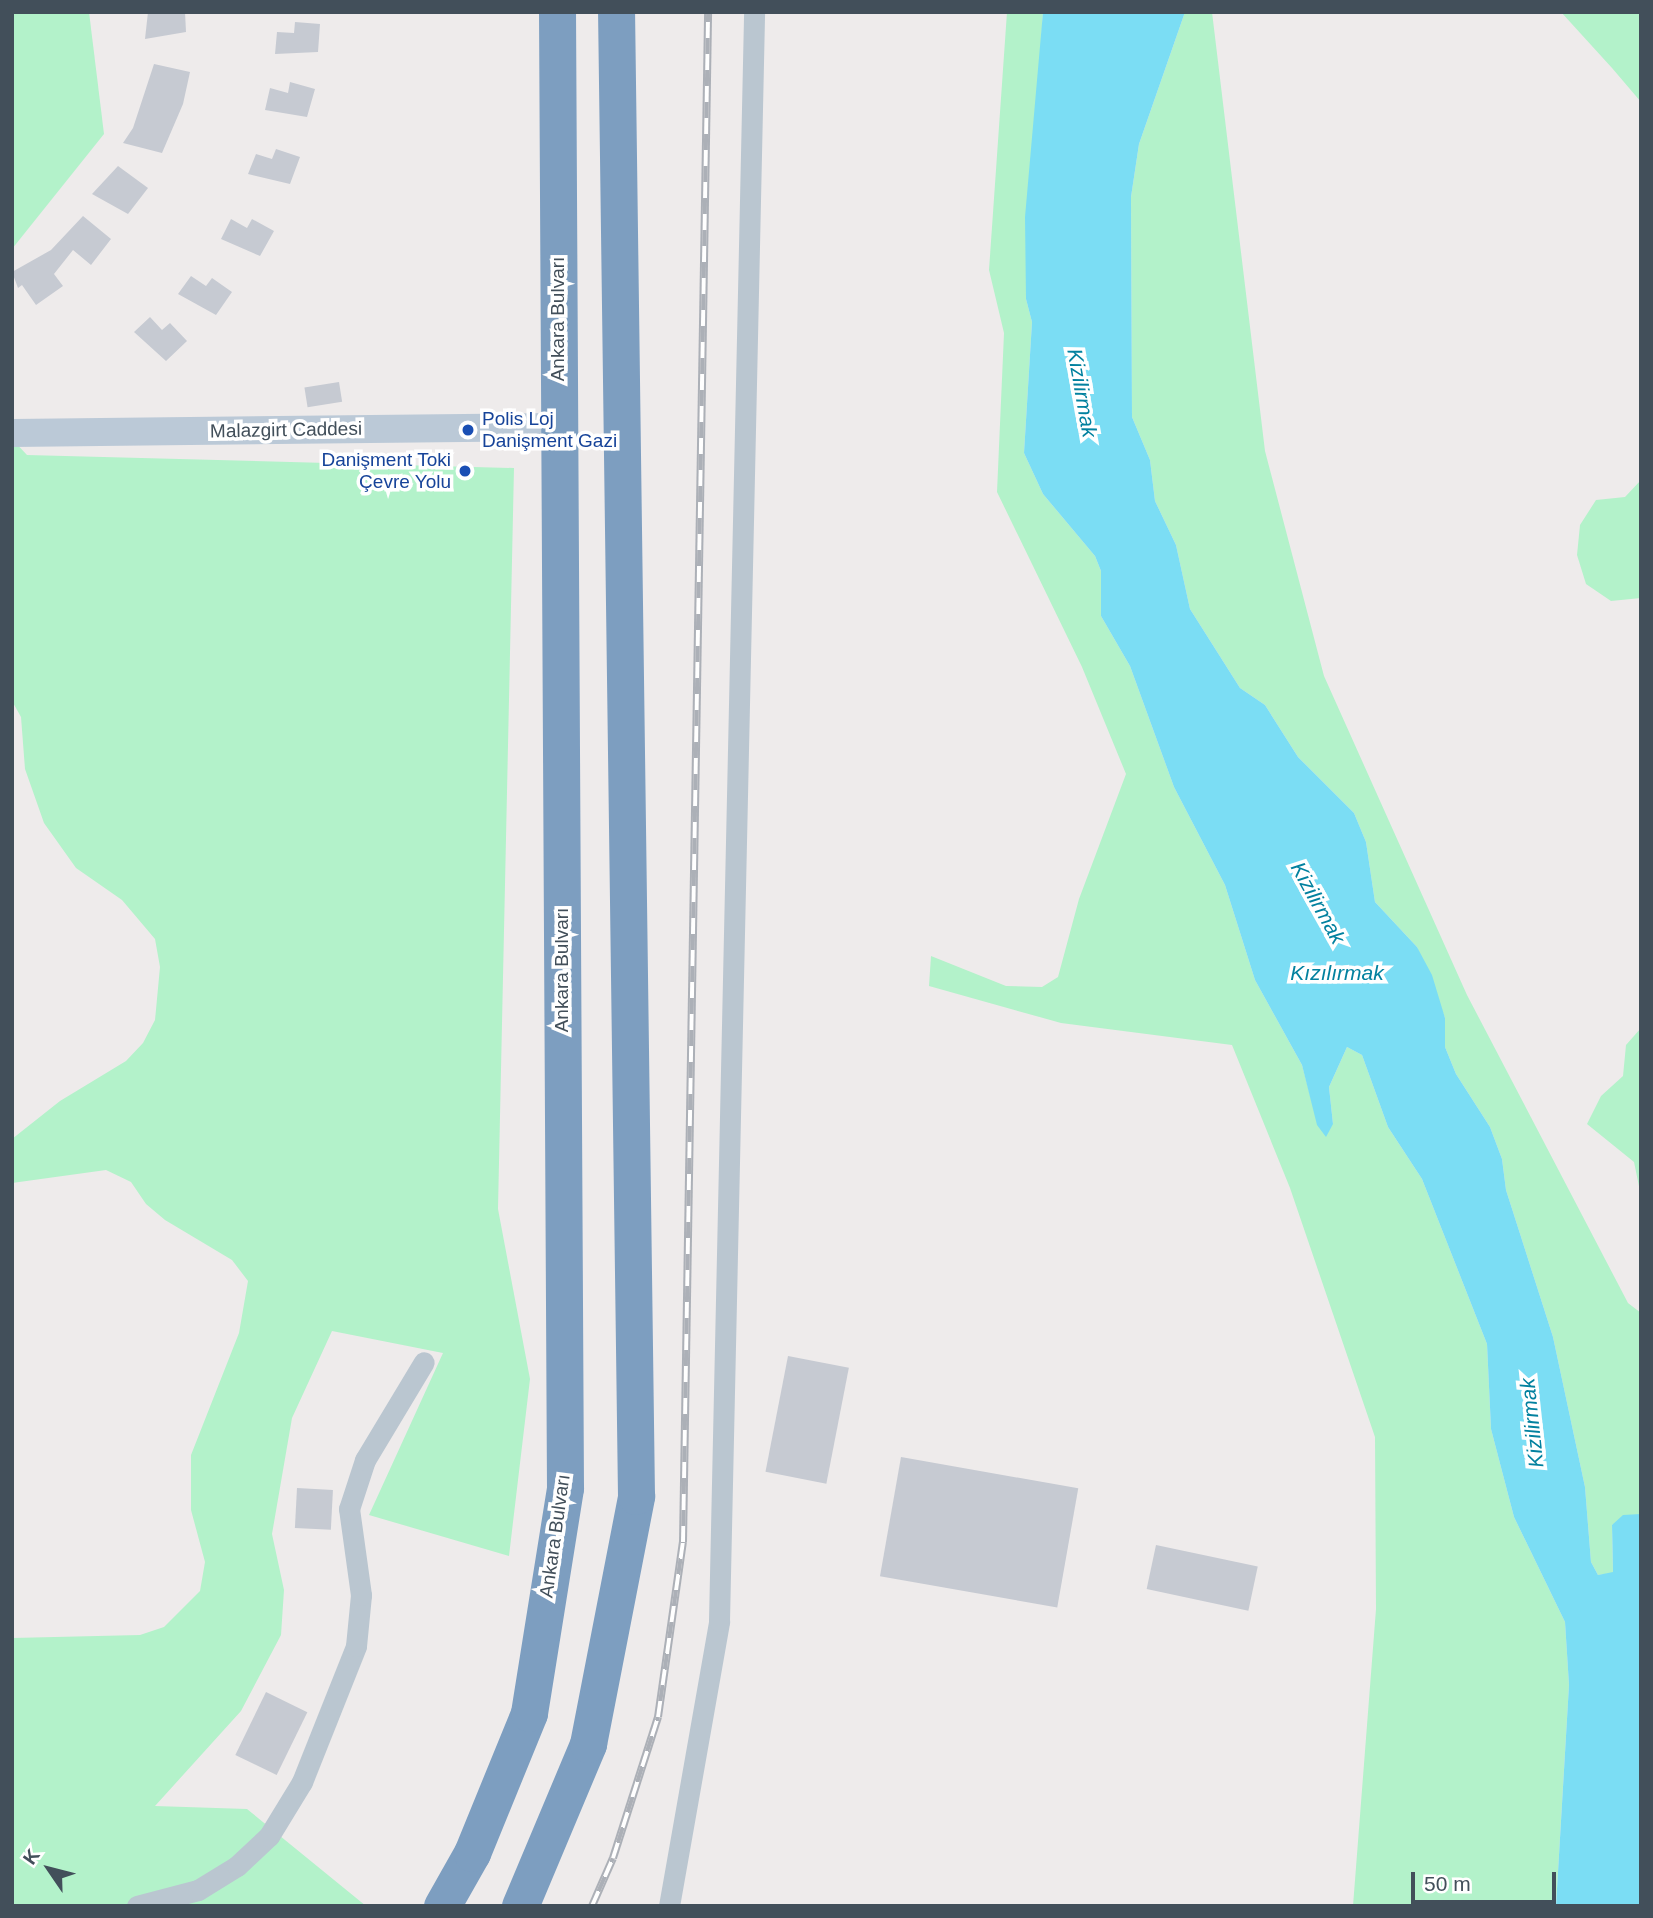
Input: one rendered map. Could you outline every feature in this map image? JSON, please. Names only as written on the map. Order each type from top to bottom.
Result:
[{"type":"highway","name":"Ankara Bulvarı","points":[[442,1906],[472,1853],[528,1713],[565,1488],[557,12]]},
{"type":"highway","points":[[520,1906],[588,1744],[636,1496],[617,12]]},
{"type":"street","points":[[669,1906],[695,1776],[719,1621],[754,12]]},
{"type":"street","name":"Malazgirt Caddesi","points":[[12,433],[559,427]]},
{"type":"street","points":[[137,1906],[198,1890],[237,1866],[269,1836],[302,1782],[356,1646],[361,1595],[349,1509],[365,1460],[424,1362]]},
{"type":"green space","points":[[12,12],[89,12],[104,134],[12,249]]},
{"type":"green space","points":[[1007,12],[1043,12],[1026,299],[1032,322],[1024,453],[1043,494],[1095,556],[1101,571],[1101,616],[1130,666],[1174,787],[1225,885],[1255,980],[1302,1065],[1318,1125],[1333,1124],[1329,1087],[1347,1047],[1362,1055],[1388,1127],[1422,1179],[1487,1344],[1491,1429],[1514,1517],[1565,1622],[1569,1685],[1556,1906],[1353,1906],[1376,1609],[1375,1437],[1290,1188],[1232,1045],[1061,1023],[929,986],[931,956],[1006,986],[1042,987],[1058,977],[1079,899],[1126,774],[1082,667],[997,492],[1004,333],[989,270]]},
{"type":"green space","points":[[1185,12],[1212,12],[1265,451],[1324,676],[1467,995],[1628,1303],[1641,1313],[1641,1514],[1612,1525],[1613,1573],[1598,1575],[1591,1562],[1585,1487],[1553,1337],[1506,1190],[1502,1159],[1490,1127],[1456,1074],[1445,1047],[1445,1018],[1417,947],[1375,902],[1366,842],[1354,813],[1298,757],[1265,705],[1240,688],[1190,609],[1176,545],[1155,501],[1150,460],[1132,417],[1131,197],[1139,144]]},
{"type":"green space","points":[[1561,12],[1641,12],[1641,102],[1612,68]]},
{"type":"green space","points":[[12,439],[27,455],[514,468],[498,1209],[530,1379],[509,1556],[369,1515],[443,1353],[332,1331],[292,1418],[272,1534],[284,1590],[281,1635],[241,1711],[155,1806],[247,1809],[366,1906],[12,1906],[12,1638],[140,1635],[164,1627],[200,1591],[205,1562],[191,1510],[191,1455],[239,1333],[248,1281],[232,1260],[165,1220],[146,1204],[131,1182],[106,1170],[12,1183],[12,1139],[60,1101],[126,1061],[143,1043],[155,1020],[160,967],[155,939],[122,900],[76,868],[44,823],[25,769],[21,717],[12,701]]},
{"type":"green space","points":[[1641,480],[1641,598],[1611,601],[1586,584],[1577,555],[1580,525],[1596,500],[1625,497]]},
{"type":"green space","points":[[1641,1028],[1641,1196],[1634,1162],[1587,1124],[1601,1096],[1623,1076],[1626,1045]]},
{"type":"water","name":"Kızılırmak","points":[[1043,12],[1185,12],[1139,144],[1131,197],[1132,417],[1150,460],[1155,501],[1176,545],[1190,609],[1240,688],[1265,705],[1298,757],[1354,813],[1366,842],[1375,902],[1417,947],[1432,975],[1445,1018],[1445,1047],[1456,1074],[1490,1127],[1502,1159],[1506,1190],[1553,1337],[1585,1487],[1591,1562],[1598,1575],[1613,1572],[1612,1525],[1623,1515],[1641,1514],[1641,1906],[1556,1906],[1569,1685],[1565,1622],[1514,1517],[1491,1429],[1487,1344],[1422,1179],[1388,1127],[1362,1055],[1347,1047],[1329,1087],[1333,1124],[1326,1137],[1317,1125],[1302,1065],[1255,980],[1225,885],[1174,787],[1130,666],[1101,616],[1101,571],[1095,556],[1043,494],[1024,453],[1032,322],[1026,299],[1025,217]]},
{"type":"building","points":[[148,12],[185,12],[186,32],[145,39]]},
{"type":"building","points":[[295,22],[320,24],[318,52],[275,54],[277,32],[294,33]]},
{"type":"building","points":[[154,64],[190,72],[183,104],[162,153],[123,143],[133,128]]},
{"type":"building","points":[[290,82],[315,89],[307,117],[265,110],[270,88],[288,93]]},
{"type":"building","points":[[276,149],[300,157],[290,184],[248,174],[256,154],[272,159]]},
{"type":"building","points":[[118,166],[148,188],[128,214],[92,194]]},
{"type":"building","points":[[83,216],[111,239],[91,265],[73,250],[54,274],[63,286],[36,305],[22,285],[18,288],[12,272],[51,250]]},
{"type":"building","points":[[231,219],[247,228],[252,219],[274,231],[260,256],[221,239]]},
{"type":"building","points":[[191,276],[206,286],[212,278],[232,292],[216,315],[178,294]]},
{"type":"building","points":[[150,317],[162,330],[170,323],[187,341],[166,361],[134,332]]},
{"type":"building","points":[[339,382],[342,402],[308,407],[304,387]]},
{"type":"building","points":[[788,1356],[849,1368],[826,1484],[765,1472]]},
{"type":"building","points":[[901,1457],[1078,1488],[1057,1607],[880,1576]]},
{"type":"building","points":[[297,1488],[333,1490],[331,1530],[295,1528]]},
{"type":"building","points":[[1156,1545],[1258,1567],[1248,1611],[1147,1589]]},
{"type":"building","points":[[266,1692],[307,1712],[277,1775],[235,1755]]},
{"type":"railway","points":[[592,1906],[613,1858],[658,1717],[683,1542],[708,12]]},
{"type":"place","name":"Polis Loj Danişment Gazi","points":[[468,430]]},
{"type":"place","name":"Danişment Toki Çevre Yolu","points":[[465,471]]},
{"type":"water label","name":"Kizilirmak","points":[[1082,393]]},
{"type":"water label","name":"Kizilirmak","points":[[1318,903]]},
{"type":"water label","name":"Kizilirmak","points":[[1532,1423]]}]
